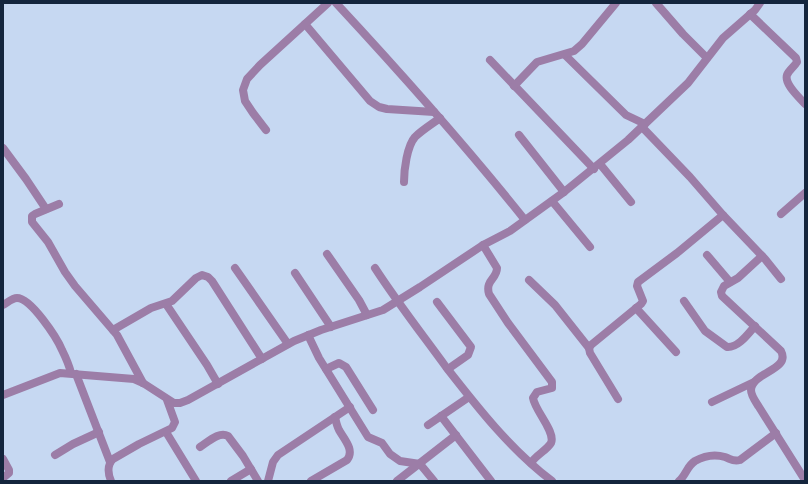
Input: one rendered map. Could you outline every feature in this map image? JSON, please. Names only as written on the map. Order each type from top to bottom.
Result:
[{"type":"street","points":[[266,130],[245,101],[243,90],[247,79],[265,60],[328,3]]},
{"type":"street","points":[[336,3],[367,35],[437,115],[524,220]]},
{"type":"street","points":[[514,86],[537,62],[545,58],[574,51],[582,44],[616,3]]},
{"type":"street","points":[[656,3],[683,34],[707,58]]},
{"type":"street","points":[[3,395],[60,373],[134,379],[143,383],[167,400],[174,403],[180,403],[218,384],[288,344],[330,327],[383,310],[484,245],[501,237],[597,167],[688,83],[723,38],[760,3]]},
{"type":"street","points":[[750,14],[796,58],[797,62],[788,73],[787,80],[805,104]]},
{"type":"street","points":[[305,24],[370,101],[379,107],[387,109],[437,115]]},
{"type":"street","points":[[565,54],[626,115],[643,126],[781,278]]},
{"type":"street","points":[[490,60],[514,86],[631,202]]},
{"type":"street","points":[[404,182],[406,165],[412,142],[437,115]]},
{"type":"street","points":[[519,135],[564,192]]},
{"type":"street","points":[[3,148],[46,209]]},
{"type":"street","points":[[781,214],[805,193]]},
{"type":"street","points":[[552,201],[590,247]]},
{"type":"street","points":[[59,204],[35,214],[32,216],[32,222],[48,242],[72,282],[113,330],[132,361],[143,383]]},
{"type":"street","points":[[589,348],[643,301],[637,286],[638,282],[672,257],[723,215]]},
{"type":"street","points":[[484,245],[498,268],[496,275],[488,284],[487,289],[489,294],[508,323],[552,382],[552,388],[537,392],[533,398],[538,413],[550,432],[552,441],[550,445],[538,454],[530,463]]},
{"type":"street","points":[[327,254],[359,300],[367,315]]},
{"type":"street","points":[[707,255],[730,282]]},
{"type":"street","points":[[712,402],[754,382],[780,364],[783,360],[781,351],[722,296],[721,292],[722,289],[730,282],[738,278],[762,256]]},
{"type":"street","points":[[235,268],[288,344]]},
{"type":"street","points":[[375,268],[397,301],[485,417],[547,480]]},
{"type":"street","points":[[295,273],[330,327]]},
{"type":"street","points":[[113,330],[151,308],[166,304],[178,296],[196,278],[202,275],[208,277],[212,281],[262,359]]},
{"type":"street","points":[[529,280],[555,305],[589,348],[590,353],[618,399]]},
{"type":"street","points":[[3,305],[13,299],[17,298],[22,300],[32,308],[54,336],[67,360],[99,432],[110,462],[108,470],[111,481]]},
{"type":"street","points":[[684,301],[705,331],[727,347],[732,348],[736,345],[755,326]]},
{"type":"street","points":[[436,302],[471,347],[468,355],[448,369]]},
{"type":"street","points":[[166,304],[218,384]]},
{"type":"street","points":[[636,308],[676,352]]},
{"type":"street","points":[[308,335],[326,369],[368,437],[382,443],[390,454],[400,461],[420,464],[434,481]]},
{"type":"street","points":[[326,369],[339,363],[346,367],[373,410]]},
{"type":"street","points":[[754,382],[751,389],[752,395],[805,480]]},
{"type":"street","points":[[428,425],[470,397]]},
{"type":"street","points":[[110,462],[139,444],[172,428],[175,422],[167,400]]},
{"type":"street","points":[[268,481],[273,462],[278,455],[350,408]]},
{"type":"street","points":[[441,416],[491,481]]},
{"type":"street","points":[[311,481],[347,460],[349,457],[347,442],[339,430],[335,417]]},
{"type":"street","points":[[56,455],[73,444],[99,432]]},
{"type":"street","points":[[166,432],[196,481]]},
{"type":"street","points":[[679,481],[683,478],[688,468],[695,461],[706,456],[714,455],[735,461],[740,460],[776,432]]},
{"type":"street","points":[[200,447],[220,434],[225,434],[231,439],[258,481]]},
{"type":"street","points":[[397,481],[456,436]]},
{"type":"street","points":[[3,459],[9,470],[3,478]]},
{"type":"street","points":[[231,481],[251,469]]}]
